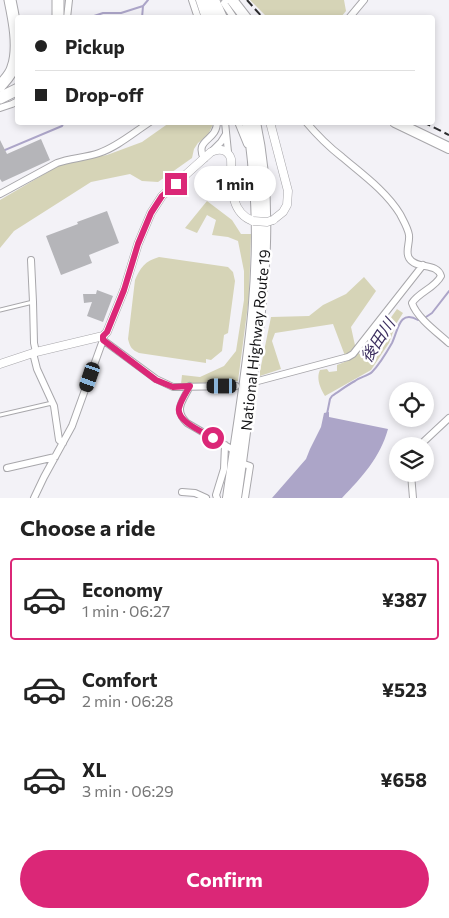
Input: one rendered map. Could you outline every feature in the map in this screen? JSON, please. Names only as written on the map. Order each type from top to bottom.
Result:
[{"type":"highway","points":[[58,0],[58,15]]},
{"type":"highway","points":[[206,0],[239,15]]},
{"type":"highway","points":[[12,5],[15,31]]},
{"type":"highway","points":[[0,76],[6,71],[11,61],[15,44]]},
{"type":"highway","points":[[0,86],[8,78],[13,68],[15,57]]},
{"type":"highway","points":[[0,98],[15,90]]},
{"type":"highway","name":"National Highway Route 19","points":[[228,498],[230,448],[254,308],[258,252],[257,205],[247,125]]},
{"type":"highway","name":"National Highway Route 19","points":[[236,498],[261,307],[266,251],[265,203],[255,125]]},
{"type":"highway","points":[[401,125],[449,148]]},
{"type":"street","points":[[67,15],[69,0]]},
{"type":"street","points":[[192,0],[197,15]]},
{"type":"street","points":[[199,0],[204,15]]},
{"type":"street","points":[[352,15],[364,0]]},
{"type":"street","points":[[0,108],[15,102]]},
{"type":"street","points":[[0,194],[57,163],[97,154],[108,149],[145,125]]},
{"type":"street","points":[[204,159],[201,152],[202,146],[214,134],[217,125]]},
{"type":"street","points":[[225,125],[228,152],[231,159],[232,189],[236,205],[245,217],[253,221],[267,222],[283,212],[287,205],[288,191],[271,125]]},
{"type":"street","points":[[239,125],[253,162]]},
{"type":"street","points":[[309,125],[321,139],[381,191],[396,209],[409,234],[408,257],[414,263],[439,271],[441,276],[438,282],[413,301],[412,306],[449,343]]},
{"type":"street","points":[[34,498],[78,414],[103,338],[124,290],[138,244],[151,213],[162,196],[204,159],[221,142],[226,134]]},
{"type":"street","points":[[211,152],[218,149],[228,152]]},
{"type":"street","points":[[31,260],[34,352],[38,369],[53,403],[59,440],[63,443]]},
{"type":"street","points":[[258,381],[348,357],[353,354],[423,265]]},
{"type":"street","points":[[0,364],[34,352],[103,338],[156,380],[173,387],[236,386]]},
{"type":"street","points":[[190,386],[179,408],[181,417],[230,448],[217,498]]},
{"type":"street","points":[[428,437],[449,418]]},
{"type":"street","points":[[7,468],[55,457]]},
{"type":"street","points":[[241,464],[250,466],[246,498]]},
{"type":"street","points":[[411,482],[414,498]]},
{"type":"street","points":[[182,492],[195,493],[206,498]]},
{"type":"lane","points":[[0,310],[33,302]]},
{"type":"lane","points":[[0,414],[53,403]]},
{"type":"shaded area","points":[[250,0],[344,0],[346,11],[343,15],[265,15]]},
{"type":"shaded area","points":[[166,125],[213,125],[208,135],[194,149],[192,158],[158,182],[142,181],[130,174],[91,182],[14,231],[0,248],[0,200],[65,162],[107,155],[142,142]]},
{"type":"shaded area","points":[[207,201],[232,220],[241,234],[251,234],[249,297],[238,381],[181,384],[182,375],[200,377],[224,366],[236,351],[244,300],[244,271],[238,241],[228,237],[212,235],[216,220],[207,215],[197,233],[185,228]]},
{"type":"shaded area","points":[[159,257],[228,267],[233,272],[235,281],[228,333],[224,335],[222,351],[211,360],[206,359],[206,363],[139,353],[130,344],[128,339],[135,280],[144,266]]},
{"type":"shaded area","points":[[364,277],[376,291],[351,327],[356,350],[362,357],[376,337],[384,334],[387,329],[387,323],[397,309],[403,313],[396,324],[389,343],[371,370],[325,396],[319,383],[318,376],[320,370],[337,371],[337,365],[347,361],[333,324],[275,333],[272,341],[281,369],[260,376],[271,317],[309,316],[323,305],[346,294]]},
{"type":"shaded area","points":[[329,412],[329,417],[388,429],[375,458],[363,475],[342,498],[272,498],[306,459],[321,427],[324,413]]},
{"type":"building","points":[[41,139],[50,160],[2,182],[0,179],[0,140],[7,154]]},
{"type":"building","points":[[107,211],[119,243],[89,255],[92,263],[61,275],[46,236]]},
{"type":"building","points":[[97,290],[113,296],[103,322],[87,316],[92,302],[84,303],[83,294],[96,294]]},
{"type":"waterway","points":[[142,15],[143,6],[148,0]]},
{"type":"waterway","points":[[97,15],[121,13],[143,6]]},
{"type":"waterway","points":[[0,152],[62,125]]},
{"type":"waterway","name":"後田川","points":[[426,317],[432,313],[449,291]]},
{"type":"waterway","name":"後田川","points":[[327,414],[332,396],[370,373],[383,358],[403,319],[412,317],[418,320]]},
{"type":"railway","points":[[247,0],[260,15]]},
{"type":"railway","points":[[429,125],[449,135]]},
{"type":"route","points":[[176,184],[162,196],[151,213],[138,244],[124,290],[107,332],[103,336],[103,340],[156,380],[173,387],[190,386],[179,408],[179,413],[187,422],[213,438]]}]
